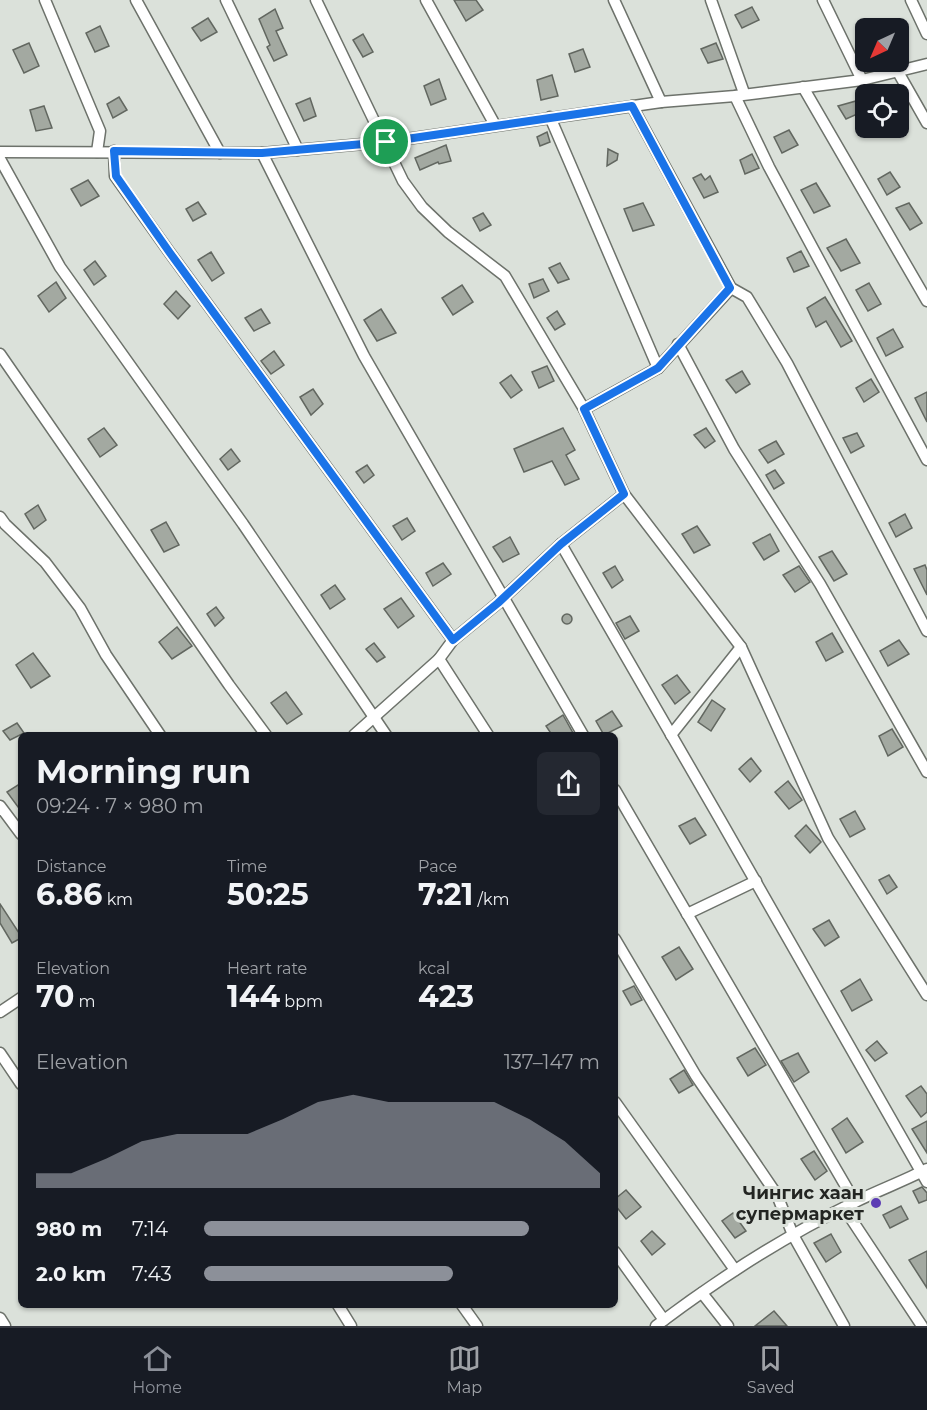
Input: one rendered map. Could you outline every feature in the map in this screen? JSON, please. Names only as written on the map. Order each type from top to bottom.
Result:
[{"type":"street","points":[[45,0],[100,131],[97,152]]},
{"type":"street","points":[[136,0],[220,153]]},
{"type":"street","points":[[226,0],[297,150]]},
{"type":"street","points":[[316,0],[403,181],[422,207],[448,232],[505,276],[584,409],[624,494],[741,647],[828,838],[927,995]]},
{"type":"street","points":[[426,0],[495,125]]},
{"type":"street","points":[[614,0],[661,102]]},
{"type":"street","points":[[711,0],[740,94],[769,166],[927,460]]},
{"type":"street","points":[[823,0],[862,80]]},
{"type":"street","points":[[911,0],[927,34]]},
{"type":"street","points":[[909,69],[927,64]]},
{"type":"street","points":[[0,152],[262,153],[297,150],[386,142],[661,102],[862,80],[898,72],[927,123]]},
{"type":"street","points":[[803,87],[927,301]]},
{"type":"street","points":[[632,106],[730,288],[747,297],[787,363],[927,631]]},
{"type":"street","points":[[550,117],[658,368]]},
{"type":"street","points":[[114,151],[116,176],[453,640]]},
{"type":"street","points":[[262,153],[364,356],[581,732]]},
{"type":"street","points":[[0,159],[60,267],[243,524],[384,732]]},
{"type":"street","points":[[584,409],[658,368],[730,288]]},
{"type":"street","points":[[678,344],[734,449],[820,584],[927,772]]},
{"type":"street","points":[[0,354],[264,732]]},
{"type":"street","points":[[357,732],[440,659],[453,640],[561,544],[624,494]]},
{"type":"street","points":[[0,517],[45,562],[80,608],[106,655],[158,732]]},
{"type":"street","points":[[561,544],[924,1170],[927,1182]]},
{"type":"street","points":[[671,735],[741,647]]},
{"type":"street","points":[[440,659],[486,732]]},
{"type":"street","points":[[618,795],[855,1202]]},
{"type":"street","points":[[0,806],[18,830]]},
{"type":"street","points":[[687,914],[756,881]]},
{"type":"street","points":[[618,944],[696,1076],[777,1195],[794,1235],[844,1326]]},
{"type":"street","points":[[0,1012],[18,1000]]},
{"type":"street","points":[[0,1053],[18,1080]]},
{"type":"street","points":[[618,1106],[735,1270]]},
{"type":"street","points":[[618,1257],[660,1323],[735,1270],[794,1235],[855,1202],[924,1170]]},
{"type":"street","points":[[844,1208],[922,1326]]},
{"type":"street","points":[[702,1293],[728,1326]]},
{"type":"street","points":[[340,1308],[351,1326]]},
{"type":"street","points":[[464,1308],[477,1326]]},
{"type":"street","points":[[0,1318],[5,1326]]},
{"type":"building","points":[[454,0],[476,0],[483,10],[466,21]]},
{"type":"building","points":[[752,7],[759,20],[742,28],[735,15]]},
{"type":"building","points":[[275,9],[283,28],[276,31],[287,55],[274,61],[267,47],[270,45],[259,19]]},
{"type":"building","points":[[208,18],[217,32],[201,41],[192,28]]},
{"type":"building","points":[[100,26],[109,46],[95,52],[86,33]]},
{"type":"building","points":[[363,34],[373,52],[363,57],[353,40]]},
{"type":"building","points":[[29,43],[39,66],[24,73],[13,50]]},
{"type":"building","points":[[716,43],[723,59],[708,63],[701,49]]},
{"type":"building","points":[[583,49],[590,67],[575,72],[569,54]]},
{"type":"building","points":[[552,75],[558,96],[541,100],[537,80]]},
{"type":"building","points":[[439,79],[446,99],[431,105],[424,86]]},
{"type":"building","points":[[119,97],[127,110],[113,118],[107,104]]},
{"type":"building","points":[[310,98],[316,116],[304,121],[296,104]]},
{"type":"building","points":[[855,101],[855,115],[846,119],[838,106]]},
{"type":"building","points":[[44,106],[52,128],[36,131],[30,110]]},
{"type":"building","points":[[789,130],[798,145],[782,153],[774,137]]},
{"type":"building","points":[[547,132],[550,142],[540,146],[537,137]]},
{"type":"building","points":[[446,145],[451,161],[439,164],[438,162],[420,170],[415,158]]},
{"type":"building","points":[[608,149],[618,154],[617,160],[607,166]]},
{"type":"building","points":[[752,154],[759,168],[745,174],[740,160]]},
{"type":"building","points":[[890,172],[900,187],[887,195],[878,179]]},
{"type":"building","points":[[701,174],[705,180],[710,176],[718,192],[704,198],[693,178]]},
{"type":"building","points":[[88,180],[99,196],[81,206],[71,189]]},
{"type":"building","points":[[816,183],[830,206],[814,213],[801,190]]},
{"type":"building","points":[[198,202],[206,214],[193,221],[186,209]]},
{"type":"building","points":[[643,203],[654,225],[633,231],[624,209]]},
{"type":"building","points":[[909,203],[922,223],[910,230],[896,208]]},
{"type":"building","points":[[483,213],[491,225],[480,231],[473,218]]},
{"type":"building","points":[[846,239],[860,263],[841,271],[827,248]]},
{"type":"building","points":[[801,251],[809,266],[794,272],[787,258]]},
{"type":"building","points":[[211,252],[224,273],[212,281],[198,260]]},
{"type":"building","points":[[95,261],[106,276],[94,285],[84,270]]},
{"type":"building","points":[[560,263],[569,279],[558,283],[549,268]]},
{"type":"building","points":[[543,279],[549,291],[534,298],[529,284]]},
{"type":"building","points":[[56,282],[66,298],[49,312],[38,296]]},
{"type":"building","points":[[869,283],[881,304],[868,311],[856,290]]},
{"type":"building","points":[[462,285],[473,302],[453,315],[442,298]]},
{"type":"building","points":[[176,291],[190,306],[178,319],[164,304]]},
{"type":"building","points":[[825,297],[852,341],[841,347],[826,321],[816,327],[807,308]]},
{"type":"building","points":[[261,309],[270,323],[254,331],[245,318]]},
{"type":"building","points":[[381,309],[396,333],[377,341],[364,320]]},
{"type":"building","points":[[557,311],[565,324],[555,330],[547,318]]},
{"type":"building","points":[[893,329],[903,347],[886,356],[877,338]]},
{"type":"building","points":[[274,351],[284,365],[271,374],[261,361]]},
{"type":"building","points":[[547,366],[554,381],[539,388],[532,372]]},
{"type":"building","points":[[742,371],[750,384],[736,393],[726,380]]},
{"type":"building","points":[[511,375],[522,390],[511,398],[500,383]]},
{"type":"building","points":[[871,379],[879,392],[864,402],[856,388]]},
{"type":"building","points":[[313,389],[323,404],[311,415],[300,397]]},
{"type":"building","points":[[927,392],[927,422],[915,398]]},
{"type":"building","points":[[104,428],[117,445],[100,457],[88,439]]},
{"type":"building","points":[[563,428],[575,450],[566,455],[579,479],[565,485],[552,461],[524,472],[514,449]]},
{"type":"building","points":[[706,428],[715,441],[705,448],[694,435]]},
{"type":"building","points":[[857,433],[864,446],[851,453],[843,438]]},
{"type":"building","points":[[776,441],[784,454],[768,463],[759,450]]},
{"type":"building","points":[[231,449],[240,461],[228,470],[220,459]]},
{"type":"building","points":[[367,465],[374,475],[364,483],[356,472]]},
{"type":"building","points":[[775,470],[784,483],[774,489],[766,475]]},
{"type":"building","points":[[38,505],[46,520],[34,529],[25,514]]},
{"type":"building","points":[[905,514],[912,528],[896,537],[889,523]]},
{"type":"building","points":[[407,518],[415,531],[402,540],[393,526]]},
{"type":"building","points":[[166,522],[179,545],[164,552],[151,530]]},
{"type":"building","points":[[697,526],[710,545],[694,553],[682,534]]},
{"type":"building","points":[[770,534],[779,551],[764,560],[753,543]]},
{"type":"building","points":[[510,537],[519,554],[503,562],[493,547]]},
{"type":"building","points":[[832,551],[847,574],[834,581],[819,557]]},
{"type":"building","points":[[443,563],[451,574],[433,586],[426,573]]},
{"type":"building","points":[[925,565],[927,570],[927,595],[914,569]]},
{"type":"building","points":[[615,566],[623,580],[612,588],[603,573]]},
{"type":"building","points":[[799,566],[810,582],[795,592],[783,575]]},
{"type":"building","points":[[335,585],[345,599],[330,609],[321,595]]},
{"type":"building","points":[[401,598],[414,616],[398,628],[384,609]]},
{"type":"building","points":[[216,607],[224,618],[215,626],[207,614]]},
{"type":"building","points":[[567,614],[571,615],[571,623],[567,624],[563,623],[562,619],[563,615]]},
{"type":"building","points":[[630,616],[639,631],[625,639],[616,623]]},
{"type":"building","points":[[177,627],[192,646],[172,659],[159,642]]},
{"type":"building","points":[[832,633],[843,652],[826,661],[816,642]]},
{"type":"building","points":[[899,640],[909,654],[888,666],[880,651]]},
{"type":"building","points":[[374,643],[385,657],[377,662],[366,649]]},
{"type":"building","points":[[33,653],[50,676],[31,688],[16,665]]},
{"type":"building","points":[[677,675],[690,692],[675,704],[662,685]]},
{"type":"building","points":[[286,692],[302,714],[287,724],[271,703]]},
{"type":"building","points":[[712,700],[725,709],[711,731],[698,722]]},
{"type":"building","points":[[612,711],[622,726],[610,732],[602,732],[596,721]]},
{"type":"building","points":[[563,715],[572,732],[550,732],[546,726]]},
{"type":"building","points":[[17,723],[23,732],[18,732],[18,736],[10,740],[3,731]]},
{"type":"building","points":[[892,729],[903,747],[888,756],[879,736]]},
{"type":"building","points":[[751,758],[761,771],[750,782],[739,769]]},
{"type":"building","points":[[788,781],[802,800],[789,809],[775,792]]},
{"type":"building","points":[[18,785],[18,807],[7,792]]},
{"type":"building","points":[[855,811],[865,829],[850,837],[840,819]]},
{"type":"building","points":[[695,818],[706,835],[690,844],[679,826]]},
{"type":"building","points":[[806,825],[821,842],[810,853],[795,836]]},
{"type":"building","points":[[889,875],[897,887],[887,894],[879,880]]},
{"type":"building","points":[[0,904],[18,931],[18,940],[12,943],[0,923]]},
{"type":"building","points":[[829,920],[839,937],[825,946],[813,929]]},
{"type":"building","points":[[679,947],[693,969],[676,980],[662,957]]},
{"type":"building","points":[[860,979],[872,1000],[852,1011],[841,991]]},
{"type":"building","points":[[634,986],[642,1000],[631,1005],[623,991]]},
{"type":"building","points":[[877,1041],[887,1053],[875,1061],[866,1050]]},
{"type":"building","points":[[755,1048],[766,1065],[748,1076],[737,1058]]},
{"type":"building","points":[[798,1053],[809,1072],[794,1082],[781,1061]]},
{"type":"building","points":[[684,1070],[693,1085],[679,1093],[670,1079]]},
{"type":"building","points":[[921,1086],[927,1094],[927,1112],[921,1117],[906,1096]]},
{"type":"building","points":[[847,1118],[863,1142],[846,1153],[832,1129]]},
{"type":"building","points":[[927,1121],[927,1153],[912,1129]]},
{"type":"building","points":[[814,1151],[827,1171],[815,1180],[801,1159]]},
{"type":"building","points":[[922,1187],[927,1193],[927,1200],[919,1203],[913,1191]]},
{"type":"building","points":[[626,1190],[641,1207],[626,1219],[618,1209],[618,1197]]},
{"type":"building","points":[[901,1206],[908,1219],[890,1228],[883,1215]]},
{"type":"building","points":[[733,1213],[746,1231],[735,1238],[722,1221]]},
{"type":"building","points":[[652,1231],[665,1244],[652,1255],[641,1241]]},
{"type":"building","points":[[831,1234],[841,1252],[826,1262],[814,1243]]},
{"type":"building","points":[[927,1251],[927,1288],[909,1260]]},
{"type":"building","points":[[774,1311],[787,1326],[755,1326]]},
{"type":"place","name":"Чингис хаан супермаркет","points":[[876,1203]]},
{"type":"route","points":[[632,106],[730,288],[658,368],[584,409],[624,494],[561,544],[498,603],[453,640],[116,176],[114,151],[262,153],[386,142],[632,106]]}]
